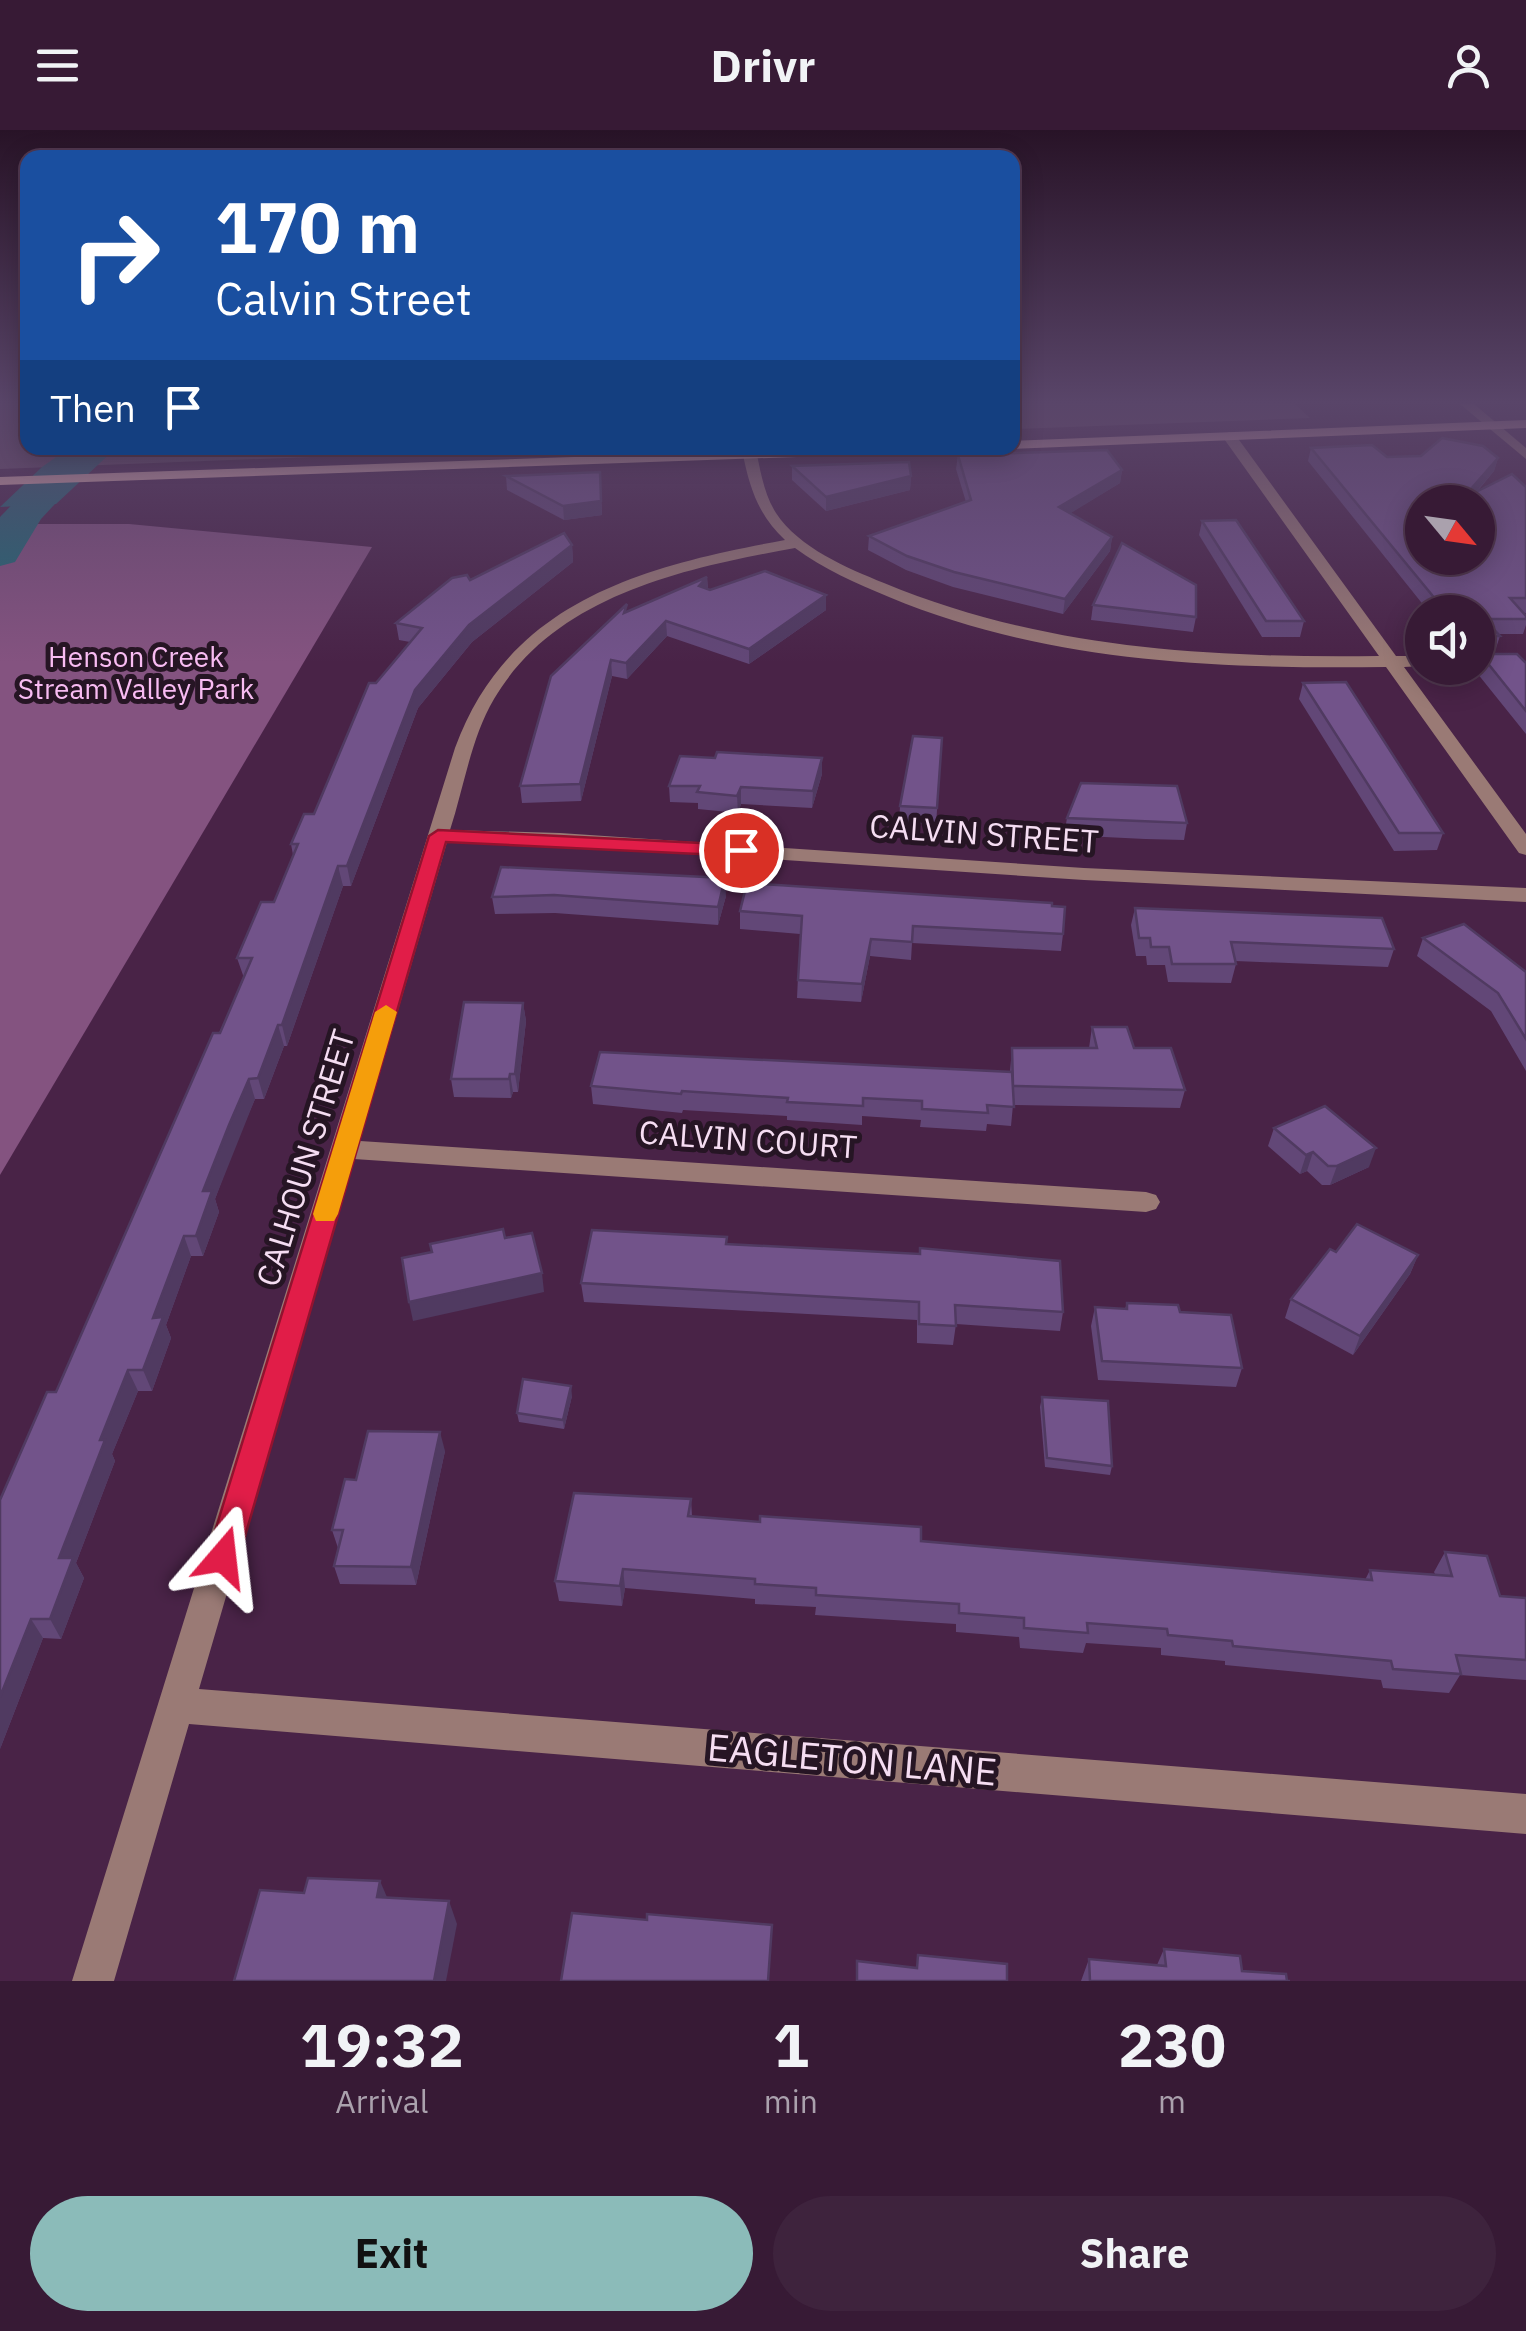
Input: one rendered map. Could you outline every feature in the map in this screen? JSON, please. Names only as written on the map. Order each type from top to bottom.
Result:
[{"type":"street","points":[[759,490],[761,499],[796,543],[893,595],[963,619],[1036,638],[1192,660],[1405,662]]},
{"type":"street","points":[[1268,490],[1526,849]]},
{"type":"street","name":"CALHOUN STREET","points":[[93,1981],[179,1706],[438,836],[487,696],[535,640],[575,612],[620,589],[706,560],[796,543]]},
{"type":"street","name":"CALVIN STREET","points":[[438,836],[580,840],[1084,874],[1526,894]]},
{"type":"street","name":"CALVIN COURT","points":[[345,1149],[1146,1202]]},
{"type":"street","name":"EAGLETON LANE","points":[[179,1706],[1526,1814]]},
{"type":"green space","name":"Henson Creek Stream Valley Park","points":[[0,524],[129,524],[372,547],[0,1175]]},
{"type":"shaded area","points":[[17,490],[71,490],[56,504],[0,507]]},
{"type":"building","points":[[533,490],[601,490],[601,501],[563,506]]},
{"type":"building","points":[[819,490],[853,490],[826,497]]},
{"type":"building","points":[[968,490],[1087,490],[1059,507],[1112,537],[1065,599],[954,572],[907,556],[869,536],[971,500]]},
{"type":"building","points":[[1346,490],[1405,490],[1405,562]]},
{"type":"building","points":[[1495,490],[1526,490],[1526,598],[1510,598],[1526,619],[1495,619],[1495,595],[1432,595],[1416,575],[1495,575]]},
{"type":"building","points":[[1236,520],[1304,621],[1266,621],[1202,521]]},
{"type":"building","points":[[564,533],[572,545],[469,625],[415,690],[347,866],[338,866],[282,1025],[278,1025],[258,1078],[249,1079],[229,1125],[203,1191],[212,1191],[196,1236],[184,1236],[153,1318],[163,1317],[143,1370],[128,1370],[100,1440],[105,1440],[59,1558],[73,1558],[50,1619],[31,1619],[0,1697],[0,1500],[47,1392],[56,1392],[213,1033],[220,1033],[252,958],[237,958],[261,902],[274,902],[298,844],[291,844],[304,814],[314,814],[369,683],[376,683],[422,628],[396,623],[452,578],[467,575],[470,580]]},
{"type":"building","points":[[1122,543],[1196,585],[1196,617],[1093,605]]},
{"type":"building","points":[[765,571],[826,595],[749,649],[666,621],[626,663],[611,660],[580,784],[520,786],[551,676],[627,604],[624,613],[707,577],[699,586],[710,590]]},
{"type":"building","points":[[1495,654],[1517,654],[1526,663],[1526,711],[1495,672]]},
{"type":"building","points":[[1346,682],[1443,833],[1399,833],[1303,683]]},
{"type":"building","points":[[913,736],[942,738],[937,808],[900,806]]},
{"type":"building","points":[[717,752],[822,758],[813,791],[741,787],[737,796],[697,792],[700,786],[669,786],[680,756],[715,758]]},
{"type":"building","points":[[1081,783],[1177,786],[1187,823],[1067,818]]},
{"type":"building","points":[[501,867],[725,878],[718,907],[554,895],[492,897]]},
{"type":"building","points":[[747,883],[1052,903],[1065,907],[1063,934],[913,926],[912,942],[871,939],[862,984],[798,980],[802,916],[740,911]]},
{"type":"building","points":[[1135,908],[1382,918],[1394,949],[1231,942],[1236,964],[1172,964],[1169,947],[1151,947],[1150,938],[1139,938]]},
{"type":"building","points":[[1464,924],[1526,972],[1526,1039],[1498,993],[1423,938]]},
{"type":"building","points":[[464,1002],[523,1003],[515,1074],[510,1074],[509,1079],[451,1079]]},
{"type":"building","points":[[1092,1027],[1127,1027],[1134,1048],[1171,1048],[1185,1090],[1013,1086],[1012,1048],[1097,1048]]},
{"type":"building","points":[[600,1052],[1012,1072],[1014,1107],[987,1105],[988,1113],[922,1109],[922,1101],[863,1098],[863,1106],[591,1086]]},
{"type":"building","points":[[1325,1106],[1376,1148],[1337,1166],[1328,1166],[1313,1152],[1306,1155],[1274,1128]]},
{"type":"building","points":[[1357,1224],[1418,1255],[1360,1336],[1291,1299],[1330,1249],[1336,1252]]},
{"type":"building","points":[[503,1229],[505,1238],[532,1233],[542,1273],[409,1302],[402,1258],[432,1252],[430,1244]]},
{"type":"building","points":[[592,1230],[727,1237],[726,1244],[920,1254],[920,1248],[1060,1261],[1063,1312],[955,1305],[956,1326],[919,1324],[919,1302],[581,1283]]},
{"type":"building","points":[[1127,1303],[1178,1305],[1180,1312],[1231,1315],[1242,1368],[1102,1361],[1095,1307],[1127,1309]]},
{"type":"building","points":[[523,1379],[571,1386],[563,1420],[517,1413]]},
{"type":"building","points":[[1042,1397],[1108,1401],[1112,1466],[1047,1458]]},
{"type":"building","points":[[368,1431],[440,1432],[411,1567],[334,1566],[343,1530],[332,1530],[345,1479],[356,1480]]},
{"type":"building","points":[[574,1493],[691,1499],[688,1516],[760,1522],[760,1516],[921,1527],[921,1541],[1372,1580],[1370,1570],[1452,1576],[1445,1552],[1487,1556],[1500,1596],[1526,1598],[1526,1660],[1456,1655],[1461,1674],[1393,1669],[1391,1661],[1233,1646],[1232,1641],[1168,1635],[1167,1629],[1087,1623],[1088,1633],[1024,1628],[1024,1618],[959,1613],[959,1604],[816,1595],[816,1588],[755,1584],[755,1579],[623,1569],[620,1586],[555,1581]]},
{"type":"building","points":[[308,1878],[380,1881],[377,1897],[449,1901],[434,1981],[234,1981],[260,1890],[304,1893]]},
{"type":"building","points":[[572,1913],[647,1920],[647,1914],[772,1925],[768,1981],[561,1981]]},
{"type":"building","points":[[1164,1949],[1240,1956],[1242,1971],[1286,1974],[1287,1981],[1090,1981],[1089,1959],[1166,1966]]},
{"type":"building","points":[[918,1955],[1007,1964],[1007,1981],[857,1981],[857,1961],[917,1968]]},
{"type":"waterway","points":[[0,553],[23,513],[46,490]]},
{"type":"slow traffic","points":[[325,1214],[386,1012]]},
{"type":"route","points":[[223,1557],[438,836],[741,850]]}]
